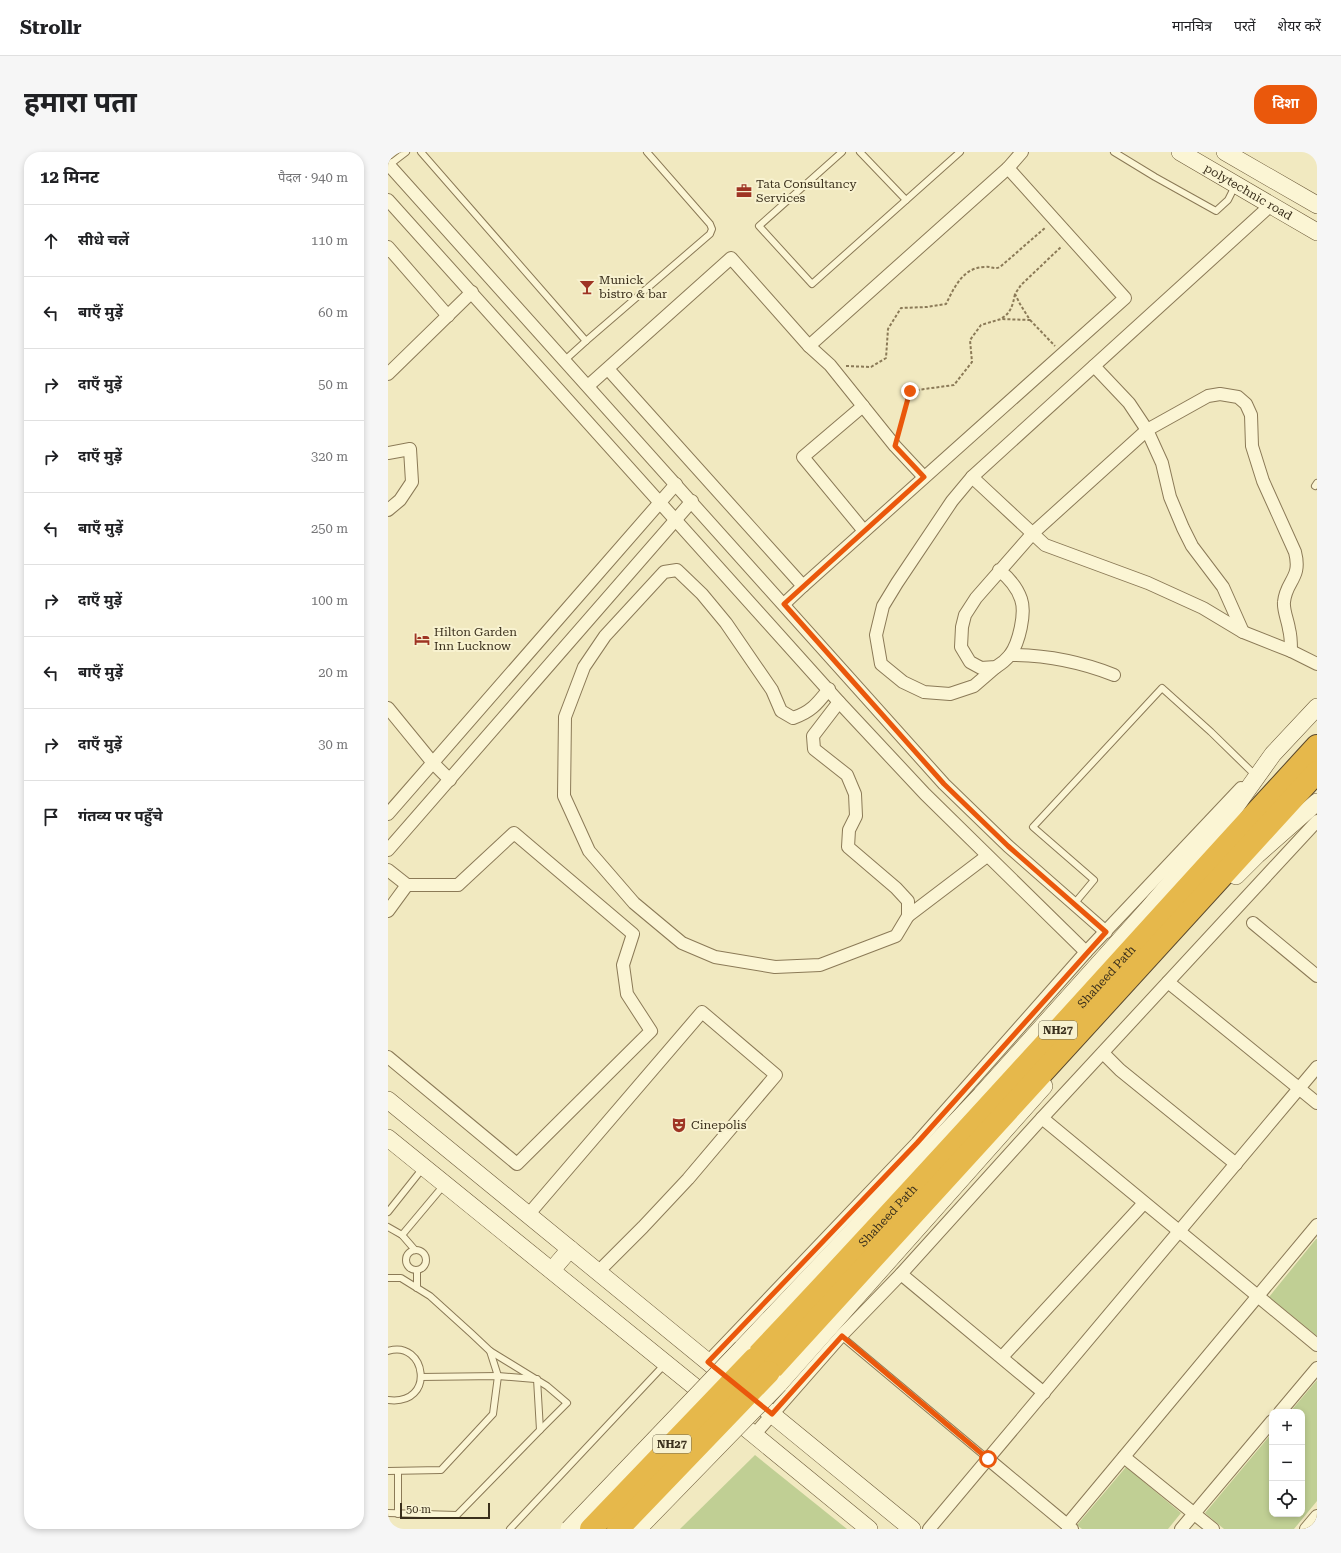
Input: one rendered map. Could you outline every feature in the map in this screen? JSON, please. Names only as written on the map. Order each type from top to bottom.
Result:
[{"type":"highway","name":"Shaheed Path","points":[[805,1319],[1201,860],[1317,746]]},
{"type":"highway","name":"Shaheed Path","points":[[805,1319],[1173,937],[1317,772]]},
{"type":"highway","name":"NH27","points":[[618,1529],[761,1366],[805,1319]]},
{"type":"highway","points":[[761,1366],[805,1319]]},
{"type":"highway","name":"NH27","points":[[591,1529],[761,1366]]},
{"type":"street","points":[[809,346],[1008,168],[1022,152]]},
{"type":"street","name":"polytechnic road","points":[[1180,152],[1311,228]]},
{"type":"street","points":[[1225,152],[1316,204],[1311,228]]},
{"type":"street","points":[[389,165],[692,501],[944,784],[1008,846],[1106,932]]},
{"type":"street","points":[[784,604],[1125,298],[1008,168]]},
{"type":"street","points":[[388,200],[829,689],[838,702],[925,794],[1086,952]]},
{"type":"street","points":[[999,570],[1008,577],[1016,587],[1022,600],[1020,635],[1010,655],[974,686],[950,694],[924,692],[903,682],[881,664],[876,635],[883,606],[952,501],[972,477],[1271,205]]},
{"type":"street","points":[[388,247],[448,316]]},
{"type":"street","points":[[588,386],[731,258],[809,346],[830,366],[895,446],[924,477]]},
{"type":"street","points":[[388,374],[472,292]]},
{"type":"street","points":[[1094,366],[1129,403],[1147,430],[1162,463],[1170,496],[1183,528],[1192,546],[1223,587],[1243,632]]},
{"type":"street","points":[[608,368],[803,586]]},
{"type":"street","points":[[996,667],[981,668],[970,662],[961,647],[962,627],[965,615],[976,598],[1033,533],[1147,430],[1208,396],[1220,394],[1238,397],[1246,404],[1251,415],[1252,446],[1263,481],[1295,552],[1298,563],[1296,573],[1284,602],[1290,631],[1291,651]]},
{"type":"street","points":[[863,406],[803,457],[864,531]]},
{"type":"street","points":[[388,453],[410,449],[412,482],[400,500],[388,510]]},
{"type":"street","points":[[972,477],[1045,545],[1148,583],[1202,608],[1243,632],[1291,651],[1317,664]]},
{"type":"street","points":[[388,814],[676,484]]},
{"type":"street","points":[[388,850],[692,501]]},
{"type":"street","points":[[829,689],[816,706],[804,714],[793,718],[786,715],[781,711],[772,690],[749,655],[726,623],[702,594],[677,570],[664,572],[605,636],[584,667],[565,717],[564,796],[589,851],[634,903],[682,943],[715,957],[775,967],[820,965],[896,936],[908,916],[987,856]]},
{"type":"street","points":[[1010,655],[1034,655],[1093,667],[1114,675]]},
{"type":"street","points":[[838,702],[813,736],[814,749],[847,775],[855,794],[856,816],[849,830],[848,847],[896,888],[908,901],[908,916]]},
{"type":"street","points":[[708,1362],[917,1143],[1086,952],[1317,707]]},
{"type":"street","points":[[388,708],[433,763],[450,780]]},
{"type":"street","points":[[638,1529],[761,1366],[981,1095],[1143,914],[1201,860],[1224,824],[1273,754]]},
{"type":"street","points":[[569,1529],[761,1366],[1173,937],[1251,860],[1317,802]]},
{"type":"street","points":[[754,1434],[842,1336],[902,1274],[1042,1118],[1317,821]]},
{"type":"street","points":[[388,870],[407,885],[458,885],[514,833],[633,934],[623,965],[627,994],[652,1031],[517,1164],[388,1057]]},
{"type":"street","points":[[1251,860],[1261,864],[1268,874]]},
{"type":"street","points":[[388,910],[407,885]]},
{"type":"street","points":[[1253,923],[1317,976]]},
{"type":"street","points":[[1168,982],[1317,1103]]},
{"type":"street","points":[[528,1215],[702,1012],[776,1075],[688,1179],[643,1228],[598,1272]]},
{"type":"street","points":[[1103,1053],[1120,1070],[1236,1164]]},
{"type":"street","points":[[929,1529],[1317,1067]]},
{"type":"street","points":[[388,1100],[912,1529]]},
{"type":"street","points":[[1042,1118],[1317,1345]]},
{"type":"street","points":[[388,1138],[666,1362],[869,1529]]},
{"type":"street","points":[[1002,1357],[1144,1203]]},
{"type":"street","points":[[988,1459],[1070,1527],[1124,1457],[1316,1228]]},
{"type":"street","points":[[552,1270],[570,1248]]},
{"type":"street","points":[[902,1274],[1044,1392]]},
{"type":"street","points":[[1283,1409],[1317,1368]]},
{"type":"street","points":[[1181,1529],[1269,1425]]},
{"type":"street","points":[[1124,1457],[1214,1529]]},
{"type":"street","points":[[1306,1529],[1317,1516]]},
{"type":"lane","points":[[389,165],[406,152]]},
{"type":"lane","points":[[421,152],[586,341]]},
{"type":"lane","points":[[565,360],[710,234],[712,229],[710,224],[647,152]]},
{"type":"lane","points":[[842,152],[759,226],[812,284],[960,152]]},
{"type":"lane","points":[[860,152],[906,200]]},
{"type":"lane","points":[[1114,152],[1216,211],[1228,200],[1236,184]]},
{"type":"lane","points":[[1074,904],[1094,880],[1033,827],[1162,688],[1211,732],[1254,774]]},
{"type":"lane","points":[[388,1212],[424,1167]]},
{"type":"lane","points":[[402,1235],[445,1184]]},
{"type":"lane","points":[[388,1227],[402,1235],[415,1250],[423,1253],[426,1258],[426,1262],[424,1268],[417,1271],[408,1267],[406,1260],[408,1254],[415,1250]]},
{"type":"lane","points":[[417,1271],[417,1288]]},
{"type":"lane","points":[[388,1278],[402,1278],[430,1296],[490,1351],[537,1379],[567,1403],[457,1515],[388,1513]]},
{"type":"lane","points":[[842,1336],[988,1459]]},
{"type":"lane","points":[[388,1351],[399,1350],[407,1352],[414,1357],[418,1364],[421,1377],[418,1388],[413,1395],[397,1401],[388,1400]]},
{"type":"lane","points":[[388,1471],[441,1470],[493,1414],[498,1376],[490,1351]]},
{"type":"lane","points":[[510,1529],[666,1362]]},
{"type":"lane","points":[[421,1377],[498,1376],[537,1379]]},
{"type":"lane","points":[[537,1379],[540,1430]]},
{"type":"lane","points":[[398,1471],[398,1514]]},
{"type":"path","points":[[830,366],[871,367],[886,358],[888,329],[901,308],[927,307],[946,304],[956,285],[968,271],[985,266],[995,269],[1000,267],[1054,219]]},
{"type":"path","points":[[895,446],[910,391],[954,384],[972,362],[970,340],[981,325],[1000,319],[1007,315],[1012,307],[1015,294],[1021,285],[1071,238]]},
{"type":"path","points":[[1015,294],[1030,320],[1062,355]]},
{"type":"path","points":[[1000,319],[1012,318],[1030,320]]},
{"type":"green space","points":[[1317,1239],[1317,1336],[1269,1297]]},
{"type":"green space","points":[[1317,1380],[1317,1501],[1305,1516],[1305,1409],[1293,1409]]},
{"type":"green space","points":[[1269,1437],[1269,1517],[1304,1517],[1294,1529],[1224,1529],[1205,1513]]},
{"type":"green space","points":[[755,1455],[847,1529],[680,1529]]},
{"type":"green space","points":[[1126,1467],[1181,1513],[1168,1529],[1082,1529],[1077,1525]]},
{"type":"place","name":"Tata Consultancy Services","points":[[744,191]]},
{"type":"place","name":"Munick bistro & bar","points":[[587,287]]},
{"type":"place","name":"Hilton Garden Inn Lucknow","points":[[422,639]]},
{"type":"place","name":"Cinepolis","points":[[679,1125]]},
{"type":"route","points":[[910,391],[895,446],[924,477],[784,604],[944,784],[1008,846],[1106,932],[1086,952],[917,1143],[708,1362],[772,1414],[842,1336],[988,1459]]}]
